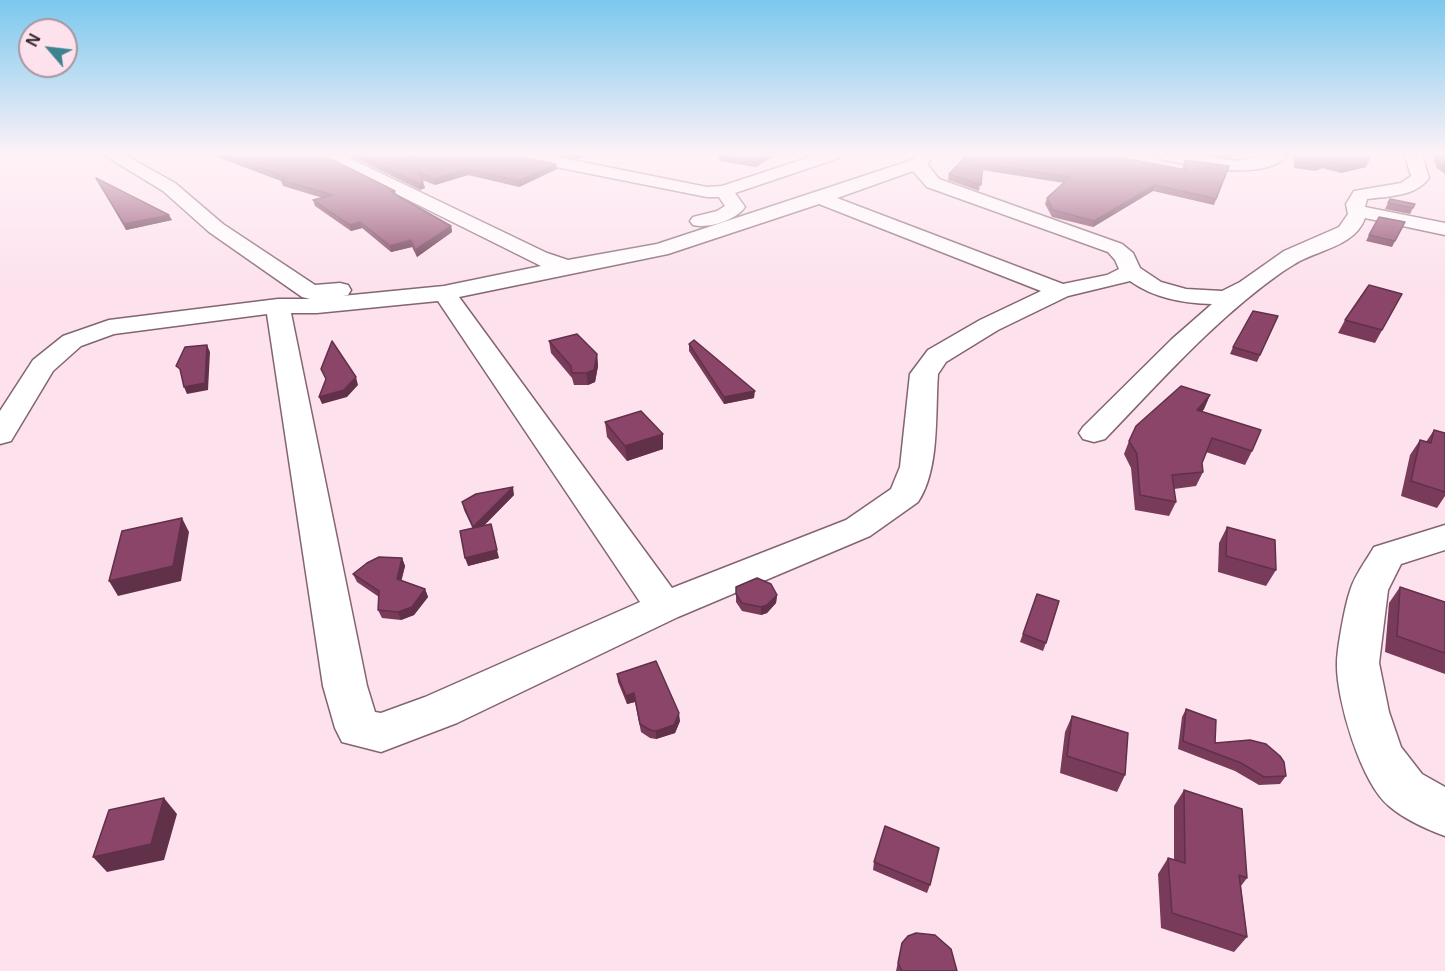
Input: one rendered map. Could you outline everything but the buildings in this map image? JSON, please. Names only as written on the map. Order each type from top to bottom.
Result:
[{"type":"street","points":[[184,200],[216,228],[310,292],[426,281],[539,258],[724,215],[736,207],[731,200]]},
{"type":"street","points":[[422,200],[539,258],[567,267]]},
{"type":"street","points":[[0,435],[42,366],[72,341],[109,327],[278,306],[317,306],[444,293],[661,250],[813,200]]},
{"type":"street","points":[[826,200],[1061,291]]},
{"type":"street","points":[[981,200],[1115,248],[1125,258],[1131,272],[1153,287],[1185,296],[1227,298],[1292,256],[1333,241],[1356,221],[1358,211],[1355,204],[1357,200]]},
{"type":"street","points":[[1358,211],[1445,229]]},
{"type":"street","points":[[278,306],[345,686],[358,729],[381,733],[441,710],[664,608],[858,528],[906,495],[916,467],[924,375],[937,356],[989,325],[1061,291],[1114,280],[1131,272]]},
{"type":"street","points":[[1094,433],[1195,332],[1247,285]]},
{"type":"street","points":[[444,293],[664,608]]},
{"type":"street","points":[[1445,537],[1387,556],[1369,590],[1358,663],[1367,712],[1382,757],[1405,790],[1445,813]]}]
